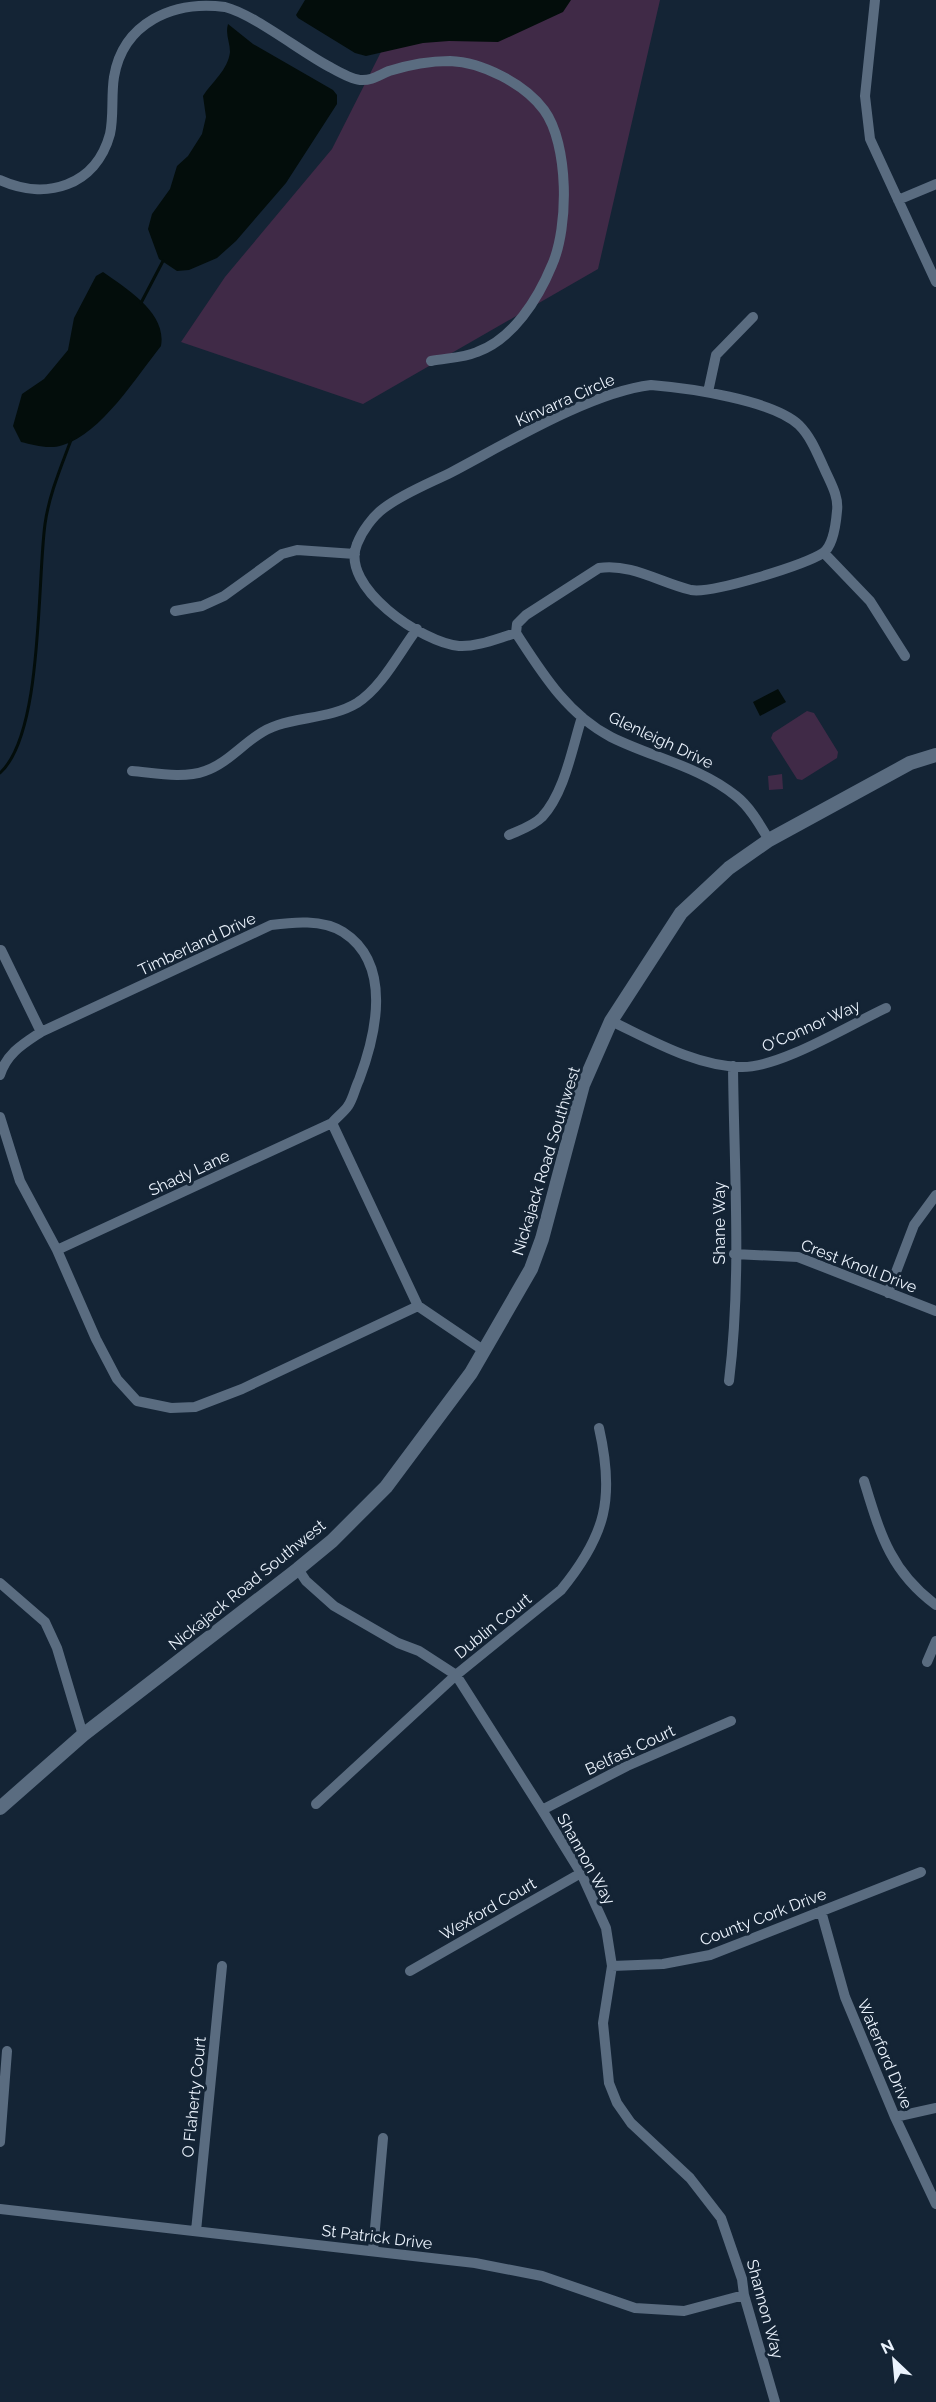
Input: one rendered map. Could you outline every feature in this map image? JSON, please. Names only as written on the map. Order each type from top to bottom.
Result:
[{"type":"street","points":[[875,0],[865,96],[866,116],[874,152],[936,282]]},
{"type":"street","points":[[0,180],[34,191],[61,188],[87,174],[101,157],[110,133],[114,76],[123,52],[143,24],[158,13],[183,3],[226,7],[336,71],[359,80],[376,79],[388,72],[419,64],[452,61],[481,68],[516,85],[544,110],[560,145],[564,196],[559,237],[553,263],[540,288],[523,316],[501,338],[476,353],[431,361]]},
{"type":"street","points":[[898,200],[936,184]]},
{"type":"street","points":[[708,392],[716,355],[753,317]]},
{"type":"street","name":"Kinvarra Circle","points":[[355,554],[356,546],[367,525],[383,508],[505,444],[604,396],[630,388],[651,385],[708,392],[782,412],[799,424],[810,438],[836,493],[838,508],[830,544],[824,553]]},
{"type":"street","points":[[175,612],[202,606],[224,596],[242,585],[266,563],[282,554],[297,550],[355,554],[354,567],[372,597],[417,629],[442,642],[458,646],[476,645],[516,633],[517,624],[526,615],[599,568],[610,566],[636,571],[694,590],[710,589],[756,578],[824,553],[870,601],[905,656]]},
{"type":"street","points":[[132,771],[170,774],[205,771],[226,759],[247,740],[276,725],[344,709],[357,703],[370,692],[417,629]]},
{"type":"street","name":"Glenleigh Drive","points":[[516,633],[550,686],[582,717],[610,736],[702,773],[738,797],[769,840]]},
{"type":"street","points":[[509,835],[531,825],[548,808],[561,782],[582,717]]},
{"type":"street","name":"Nickajack Road Southwest","points":[[0,1808],[83,1735],[298,1569],[332,1540],[386,1487],[471,1373],[531,1269],[542,1239],[583,1085],[611,1021],[681,913],[729,868],[769,840],[910,763],[936,755]]},
{"type":"street","name":"Timberland Drive","points":[[0,1075],[6,1059],[41,1032],[271,926],[297,921],[323,925],[343,932],[364,954],[376,987],[375,1022],[366,1062],[349,1105],[332,1123]]},
{"type":"street","points":[[1,950],[41,1032]]},
{"type":"street","name":"O'Connor Way","points":[[611,1021],[677,1052],[733,1066],[762,1064],[784,1057],[886,1008]]},
{"type":"street","name":"Shane Way","points":[[729,1380],[732,1351],[734,1254],[733,1066]]},
{"type":"street","points":[[0,1117],[20,1181],[57,1250],[96,1339],[117,1379],[137,1401],[171,1408],[195,1407],[242,1389],[418,1306]]},
{"type":"street","points":[[332,1123],[418,1306],[483,1350]]},
{"type":"street","name":"Shady Lane","points":[[57,1250],[332,1123]]},
{"type":"street","points":[[888,1293],[914,1225],[936,1195]]},
{"type":"street","name":"Crest Knoll Drive","points":[[734,1254],[798,1257],[936,1311]]},
{"type":"street","name":"Dublin Court","points":[[316,1804],[456,1676],[561,1590],[589,1551],[604,1518],[606,1483],[599,1428]]},
{"type":"street","points":[[864,1480],[883,1541],[899,1570],[919,1592],[936,1605]]},
{"type":"street","name":"Shannon Way","points":[[298,1569],[306,1581],[334,1606],[398,1643],[419,1651],[456,1676],[581,1873],[606,1928],[612,1966],[603,2023],[609,2083],[617,2103],[631,2123],[690,2178],[721,2218],[742,2279],[744,2295],[775,2402]]},
{"type":"street","points":[[0,1583],[45,1622],[57,1648],[83,1735]]},
{"type":"street","points":[[927,1662],[936,1641]]},
{"type":"street","name":"Belfast Court","points":[[542,1810],[627,1766],[731,1721]]},
{"type":"street","name":"County Cork Drive","points":[[612,1966],[663,1964],[710,1955],[921,1872]]},
{"type":"street","name":"Wexford Court","points":[[410,1971],[581,1873]]},
{"type":"street","name":"Waterford Drive","points":[[821,1911],[845,1997],[895,2117],[936,2204]]},
{"type":"street","name":"O Flaherty Court","points":[[196,2231],[222,1966]]},
{"type":"street","points":[[0,2142],[7,2051]]},
{"type":"street","points":[[895,2117],[936,2108]]},
{"type":"street","points":[[373,2251],[383,2138]]},
{"type":"street","name":"St Patrick Drive","points":[[0,2209],[475,2263],[542,2276],[635,2308],[684,2311],[744,2295]]},
{"type":"shaded area","points":[[305,0],[571,0],[563,12],[498,42],[423,43],[366,56],[355,53],[298,18],[296,15]]},
{"type":"shaded area","points":[[552,0],[660,0],[598,269],[363,404],[181,342],[225,277],[332,149],[383,48]]},
{"type":"shaded area","points":[[228,24],[253,44],[333,90],[337,95],[337,104],[286,183],[236,241],[217,258],[189,270],[177,271],[159,259],[148,229],[152,214],[170,189],[177,166],[188,156],[202,134],[206,117],[203,96],[223,70],[229,58]]},
{"type":"shaded area","points":[[103,272],[133,294],[152,313],[161,334],[161,346],[117,403],[91,429],[77,439],[52,447],[21,442],[13,426],[22,394],[44,379],[68,350],[74,318],[96,276]]},
{"type":"shaded area","points":[[778,689],[786,702],[760,716],[753,702]]},
{"type":"shaded area","points":[[807,711],[814,713],[838,752],[837,758],[802,780],[797,779],[771,738],[773,733]]},
{"type":"shaded area","points":[[782,774],[783,789],[769,790],[768,776]]},
{"type":"waterway","points":[[141,303],[163,261]]},
{"type":"waterway","points":[[0,773],[14,754],[24,726],[36,656],[45,524],[52,492],[71,440]]}]
